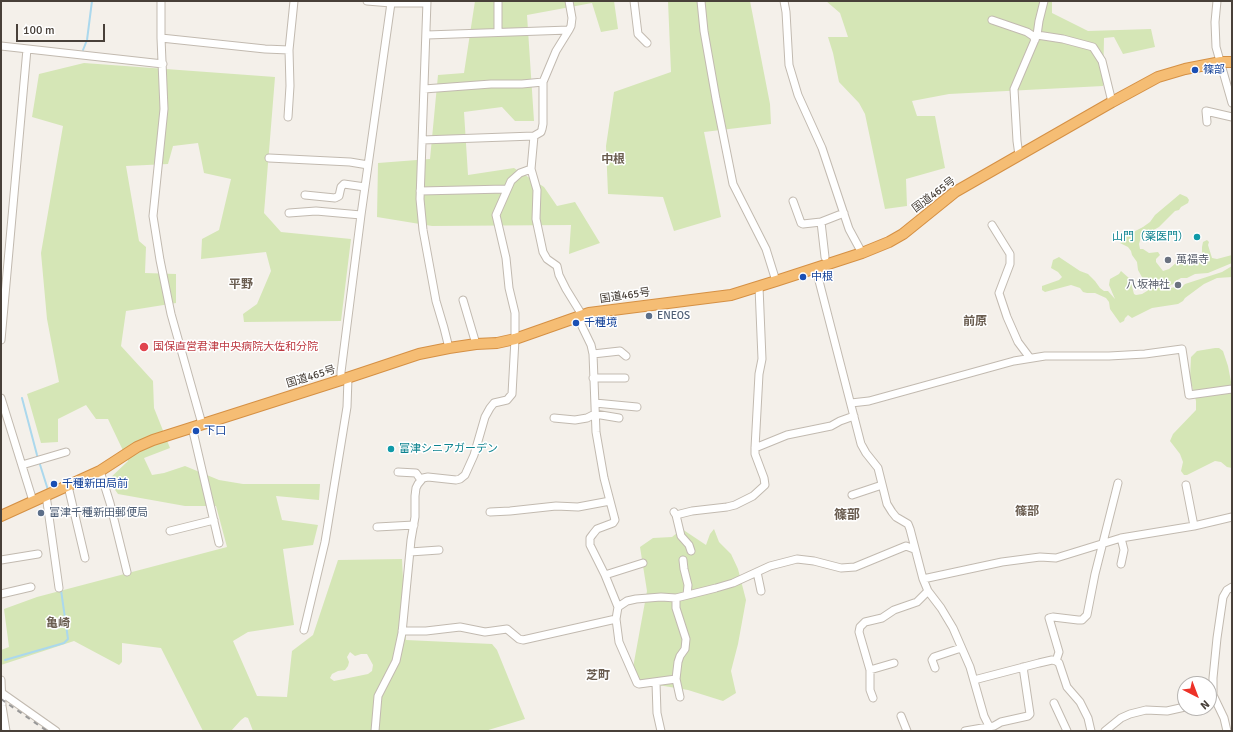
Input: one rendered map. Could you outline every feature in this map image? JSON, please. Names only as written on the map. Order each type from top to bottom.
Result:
[{"type":"highway","name":"国道465号","points":[[1,516],[100,471],[136,447],[153,440],[419,354],[449,348],[515,339],[580,315],[622,308],[731,295],[862,253],[889,242],[903,234],[955,192],[1158,77],[1185,69],[1221,62],[1232,62]]},
{"type":"street","points":[[161,1],[163,122],[153,216],[171,314],[197,426],[219,543]]},
{"type":"street","points":[[288,117],[290,50],[294,1]]},
{"type":"street","points":[[367,1],[391,3],[427,2],[427,35],[420,191],[423,230],[436,302],[449,348]]},
{"type":"street","points":[[498,1],[498,32]]},
{"type":"street","points":[[422,140],[534,136],[542,129],[543,82],[556,51],[571,26],[572,18],[569,1]]},
{"type":"street","points":[[634,1],[638,34],[647,43]]},
{"type":"street","points":[[700,1],[716,99],[733,184],[766,249],[776,281]]},
{"type":"street","points":[[784,1],[789,65],[798,95],[822,148],[849,229],[862,253]]},
{"type":"street","points":[[1019,155],[1014,89],[1036,37],[1044,1]]},
{"type":"street","points":[[1217,1],[1215,22],[1216,47],[1232,103]]},
{"type":"street","points":[[304,630],[322,557],[347,407],[344,379],[341,372],[361,215],[391,3]]},
{"type":"street","points":[[992,20],[1036,37],[1063,39],[1093,47],[1102,60],[1112,102]]},
{"type":"street","points":[[427,35],[569,30]]},
{"type":"street","points":[[161,38],[265,49],[290,50]]},
{"type":"street","points":[[1,46],[163,64]]},
{"type":"street","points":[[1,340],[27,48]]},
{"type":"street","points":[[424,88],[543,82]]},
{"type":"street","points":[[1207,122],[1206,111],[1232,117]]},
{"type":"street","points":[[534,136],[531,169],[537,190],[536,219],[543,252],[547,259],[558,266],[559,275],[580,315],[593,354],[596,432],[604,478],[615,520],[613,523],[597,529],[590,538],[590,545],[605,575],[618,607],[616,619],[619,642],[637,683],[656,683],[676,679]]},
{"type":"street","points":[[269,158],[350,162],[368,166]]},
{"type":"street","points":[[375,731],[378,696],[396,661],[402,631],[411,540],[414,525],[414,496],[418,484],[421,480],[428,477],[460,479],[465,475],[474,455],[485,417],[490,408],[494,403],[506,400],[512,394],[515,313],[509,288],[506,258],[496,215],[510,181],[520,173],[531,169]]},
{"type":"street","points":[[305,195],[338,197],[341,187],[344,184],[365,187]]},
{"type":"street","points":[[420,191],[506,189]]},
{"type":"street","points":[[793,201],[801,223],[803,224],[821,222],[844,213]]},
{"type":"street","points":[[289,213],[316,211],[361,215]]},
{"type":"street","points":[[821,222],[825,257]]},
{"type":"street","points":[[992,225],[1010,254],[1010,264],[999,293],[1007,317],[1018,342],[1030,358]]},
{"type":"street","points":[[817,268],[818,277],[861,444],[878,468],[888,504],[892,512],[896,517],[908,524],[923,580],[953,628],[974,680],[984,716],[993,728]]},
{"type":"street","points":[[691,551],[689,545],[681,536],[675,514],[727,507],[749,498],[761,490],[765,485],[755,454],[759,374],[762,359],[759,287]]},
{"type":"street","points":[[463,300],[476,344]]},
{"type":"street","points":[[851,403],[869,401],[1014,361],[1030,358],[1045,356],[1109,356],[1145,354],[1182,349],[1189,395],[1232,389]]},
{"type":"street","points":[[593,354],[620,351],[626,356]]},
{"type":"street","points":[[594,378],[625,378]]},
{"type":"street","points":[[1,398],[33,501]]},
{"type":"street","points":[[595,403],[637,407]]},
{"type":"street","points":[[554,418],[575,420],[587,418],[595,414],[619,418]]},
{"type":"street","points":[[755,448],[788,435],[831,426],[854,416]]},
{"type":"street","points":[[22,465],[66,452]]},
{"type":"street","points":[[100,471],[110,503],[127,572]]},
{"type":"street","points":[[398,472],[416,474],[421,480]]},
{"type":"street","points":[[1056,661],[1059,652],[1050,618],[1053,617],[1078,620],[1085,618],[1118,482]]},
{"type":"street","points":[[852,495],[882,485]]},
{"type":"street","points":[[68,486],[85,558]]},
{"type":"street","points":[[1186,486],[1194,526]]},
{"type":"street","points":[[46,495],[59,588]]},
{"type":"street","points":[[490,512],[510,512],[556,506],[578,507],[610,501]]},
{"type":"street","points":[[923,580],[1002,562],[1040,557],[1056,558],[1121,538],[1194,526],[1232,517]]},
{"type":"street","points":[[170,531],[214,520]]},
{"type":"street","points":[[377,527],[414,525]]},
{"type":"street","points":[[1121,538],[1124,550],[1121,564]]},
{"type":"street","points":[[618,607],[627,601],[636,599],[661,597],[676,598],[723,586],[770,566],[797,560],[814,561],[841,568],[855,567],[906,546],[914,549]]},
{"type":"street","points":[[410,552],[439,550]]},
{"type":"street","points":[[1,560],[38,554]]},
{"type":"street","points":[[683,560],[688,584],[687,595]]},
{"type":"street","points":[[605,575],[643,563]]},
{"type":"street","points":[[757,572],[761,591]]},
{"type":"street","points":[[1,594],[31,587]]},
{"type":"street","points":[[1213,676],[1223,597],[1227,590],[1232,587]]},
{"type":"street","points":[[874,698],[870,690],[870,670],[859,632],[862,625],[865,622],[882,618],[894,610],[917,602],[928,590]]},
{"type":"street","points":[[676,598],[676,608],[686,639],[685,649],[678,662],[676,679],[680,697]]},
{"type":"street","points":[[402,631],[426,631],[460,627],[485,632],[507,629],[519,639],[523,640],[616,619]]},
{"type":"street","points":[[935,668],[932,660],[934,657],[962,648]]},
{"type":"street","points":[[974,680],[1052,660],[1056,661],[1059,663],[1068,687],[1080,702],[1088,718],[1091,731]]},
{"type":"street","points":[[870,670],[894,663]]},
{"type":"street","points":[[964,731],[993,728],[1001,722],[1028,716],[1030,714],[1023,667]]},
{"type":"street","points":[[1,680],[2,706],[6,731]]},
{"type":"street","points":[[656,683],[657,713],[661,731]]},
{"type":"street","points":[[2,693],[56,731]]},
{"type":"street","points":[[1054,703],[1067,731]]},
{"type":"street","points":[[1217,704],[1224,718],[1227,731]]},
{"type":"street","points":[[1105,731],[1121,718],[1134,712],[1152,709],[1172,711],[1177,710]]},
{"type":"street","points":[[901,716],[907,731]]},
{"type":"green space","points":[[475,1],[614,1],[618,29],[601,32],[592,3],[527,15],[534,121],[515,121],[502,107],[464,112],[468,175],[514,168],[544,187],[557,206],[575,202],[600,243],[569,254],[571,225],[432,226],[377,217],[378,163],[430,159],[438,75],[464,73]]},
{"type":"green space","points":[[668,1],[750,1],[770,104],[771,124],[704,132],[721,217],[674,231],[663,197],[608,194],[606,146],[614,92],[671,72]]},
{"type":"green space","points":[[826,1],[1052,1],[1052,13],[1088,31],[1151,29],[1155,47],[1123,54],[1114,37],[1104,38],[1103,86],[949,94],[912,101],[917,116],[935,116],[945,168],[906,179],[907,206],[885,209],[865,114],[859,103],[839,82],[828,37],[848,37],[840,13]]},
{"type":"green space","points":[[84,63],[275,77],[264,213],[281,232],[351,239],[341,321],[244,322],[243,314],[257,304],[271,271],[266,252],[201,259],[202,239],[219,230],[231,179],[204,173],[198,143],[173,146],[168,164],[126,166],[139,241],[146,247],[145,273],[176,274],[176,303],[126,311],[121,346],[153,381],[154,408],[170,448],[144,458],[152,475],[164,473],[185,466],[219,480],[243,484],[320,484],[319,500],[276,496],[282,520],[318,525],[313,545],[283,549],[294,625],[248,632],[233,641],[257,696],[287,697],[292,651],[313,635],[338,560],[402,559],[406,640],[492,644],[497,650],[525,719],[485,731],[253,731],[248,718],[245,717],[231,731],[203,731],[161,648],[122,643],[122,662],[119,665],[74,641],[1,665],[1,650],[9,647],[4,609],[37,597],[227,547],[216,506],[185,506],[118,494],[108,480],[128,461],[108,419],[96,419],[86,405],[58,419],[58,442],[41,443],[27,394],[59,382],[47,319],[41,253],[63,126],[32,117],[39,74]],"holes":[[[350,652],[355,656],[367,654],[373,665],[372,671],[368,674],[334,681],[330,678],[332,674],[345,670],[348,666],[349,662],[347,657]]]},
{"type":"green space","points":[[1180,194],[1187,197],[1189,200],[1188,203],[1179,210],[1175,211],[1159,227],[1141,237],[1139,244],[1140,249],[1143,249],[1149,253],[1158,252],[1160,255],[1156,259],[1156,262],[1163,271],[1169,269],[1177,262],[1176,259],[1179,257],[1183,258],[1188,264],[1202,262],[1204,258],[1202,252],[1203,242],[1207,240],[1209,242],[1208,245],[1212,258],[1217,259],[1232,255],[1232,263],[1208,273],[1195,274],[1187,278],[1181,278],[1174,282],[1174,284],[1170,285],[1171,288],[1181,288],[1185,284],[1222,272],[1232,266],[1232,277],[1217,278],[1204,284],[1178,304],[1152,308],[1132,318],[1128,315],[1124,321],[1120,323],[1110,309],[1109,302],[1106,298],[1095,293],[1083,292],[1080,288],[1071,285],[1045,292],[1042,290],[1042,286],[1059,280],[1062,277],[1058,272],[1051,268],[1053,260],[1059,257],[1080,271],[1088,274],[1100,288],[1104,291],[1108,291],[1115,299],[1109,285],[1110,279],[1119,274],[1121,271],[1130,279],[1134,294],[1142,294],[1147,291],[1148,288],[1138,270],[1137,262],[1131,251],[1128,247],[1120,243],[1124,237],[1150,222],[1155,215]]},
{"type":"green space","points":[[1219,348],[1223,351],[1228,366],[1232,387],[1232,468],[1227,467],[1221,462],[1215,461],[1187,475],[1184,475],[1181,471],[1183,462],[1180,454],[1170,441],[1173,434],[1196,410],[1196,401],[1190,378],[1191,357],[1197,351]]},
{"type":"green space","points":[[682,529],[706,545],[710,534],[714,529],[719,542],[731,554],[738,569],[746,600],[738,644],[731,671],[736,693],[723,701],[688,690],[640,682],[632,673],[647,591],[640,547],[653,538],[672,537]]},
{"type":"waterway","points":[[83,50],[87,40],[92,1]]},
{"type":"waterway","points":[[22,398],[48,490]]},
{"type":"waterway","points":[[5,660],[64,643],[68,639],[61,590]]},
{"type":"railway","points":[[1,699],[47,731]]},
{"type":"place","name":"篠部","points":[[1195,70]]},
{"type":"place","name":"山門（薬医門）","points":[[1197,237]]},
{"type":"place","name":"萬福寺","points":[[1168,260]]},
{"type":"place","name":"中根","points":[[803,277]]},
{"type":"place","name":"八坂神社","points":[[1178,285]]},
{"type":"place","name":"ENEOS","points":[[649,316]]},
{"type":"place","name":"千種境","points":[[576,323]]},
{"type":"place","name":"国保直営君津中央病院大佐和分院","points":[[144,347]]},
{"type":"place","name":"下口","points":[[196,431]]},
{"type":"place","name":"富津シニアガーデン","points":[[391,449]]},
{"type":"place","name":"千種新田局前","points":[[54,484]]},
{"type":"place","name":"富津千種新田郵便局","points":[[41,513]]},
{"type":"district","name":"中根","points":[[613,160]]},
{"type":"district","name":"平野","points":[[241,285]]},
{"type":"district","name":"前原","points":[[975,322]]},
{"type":"district","name":"篠部","points":[[1027,512]]},
{"type":"district","name":"篠部","points":[[847,516]]},
{"type":"district","name":"亀崎","points":[[58,624]]},
{"type":"district","name":"芝町","points":[[598,676]]}]
